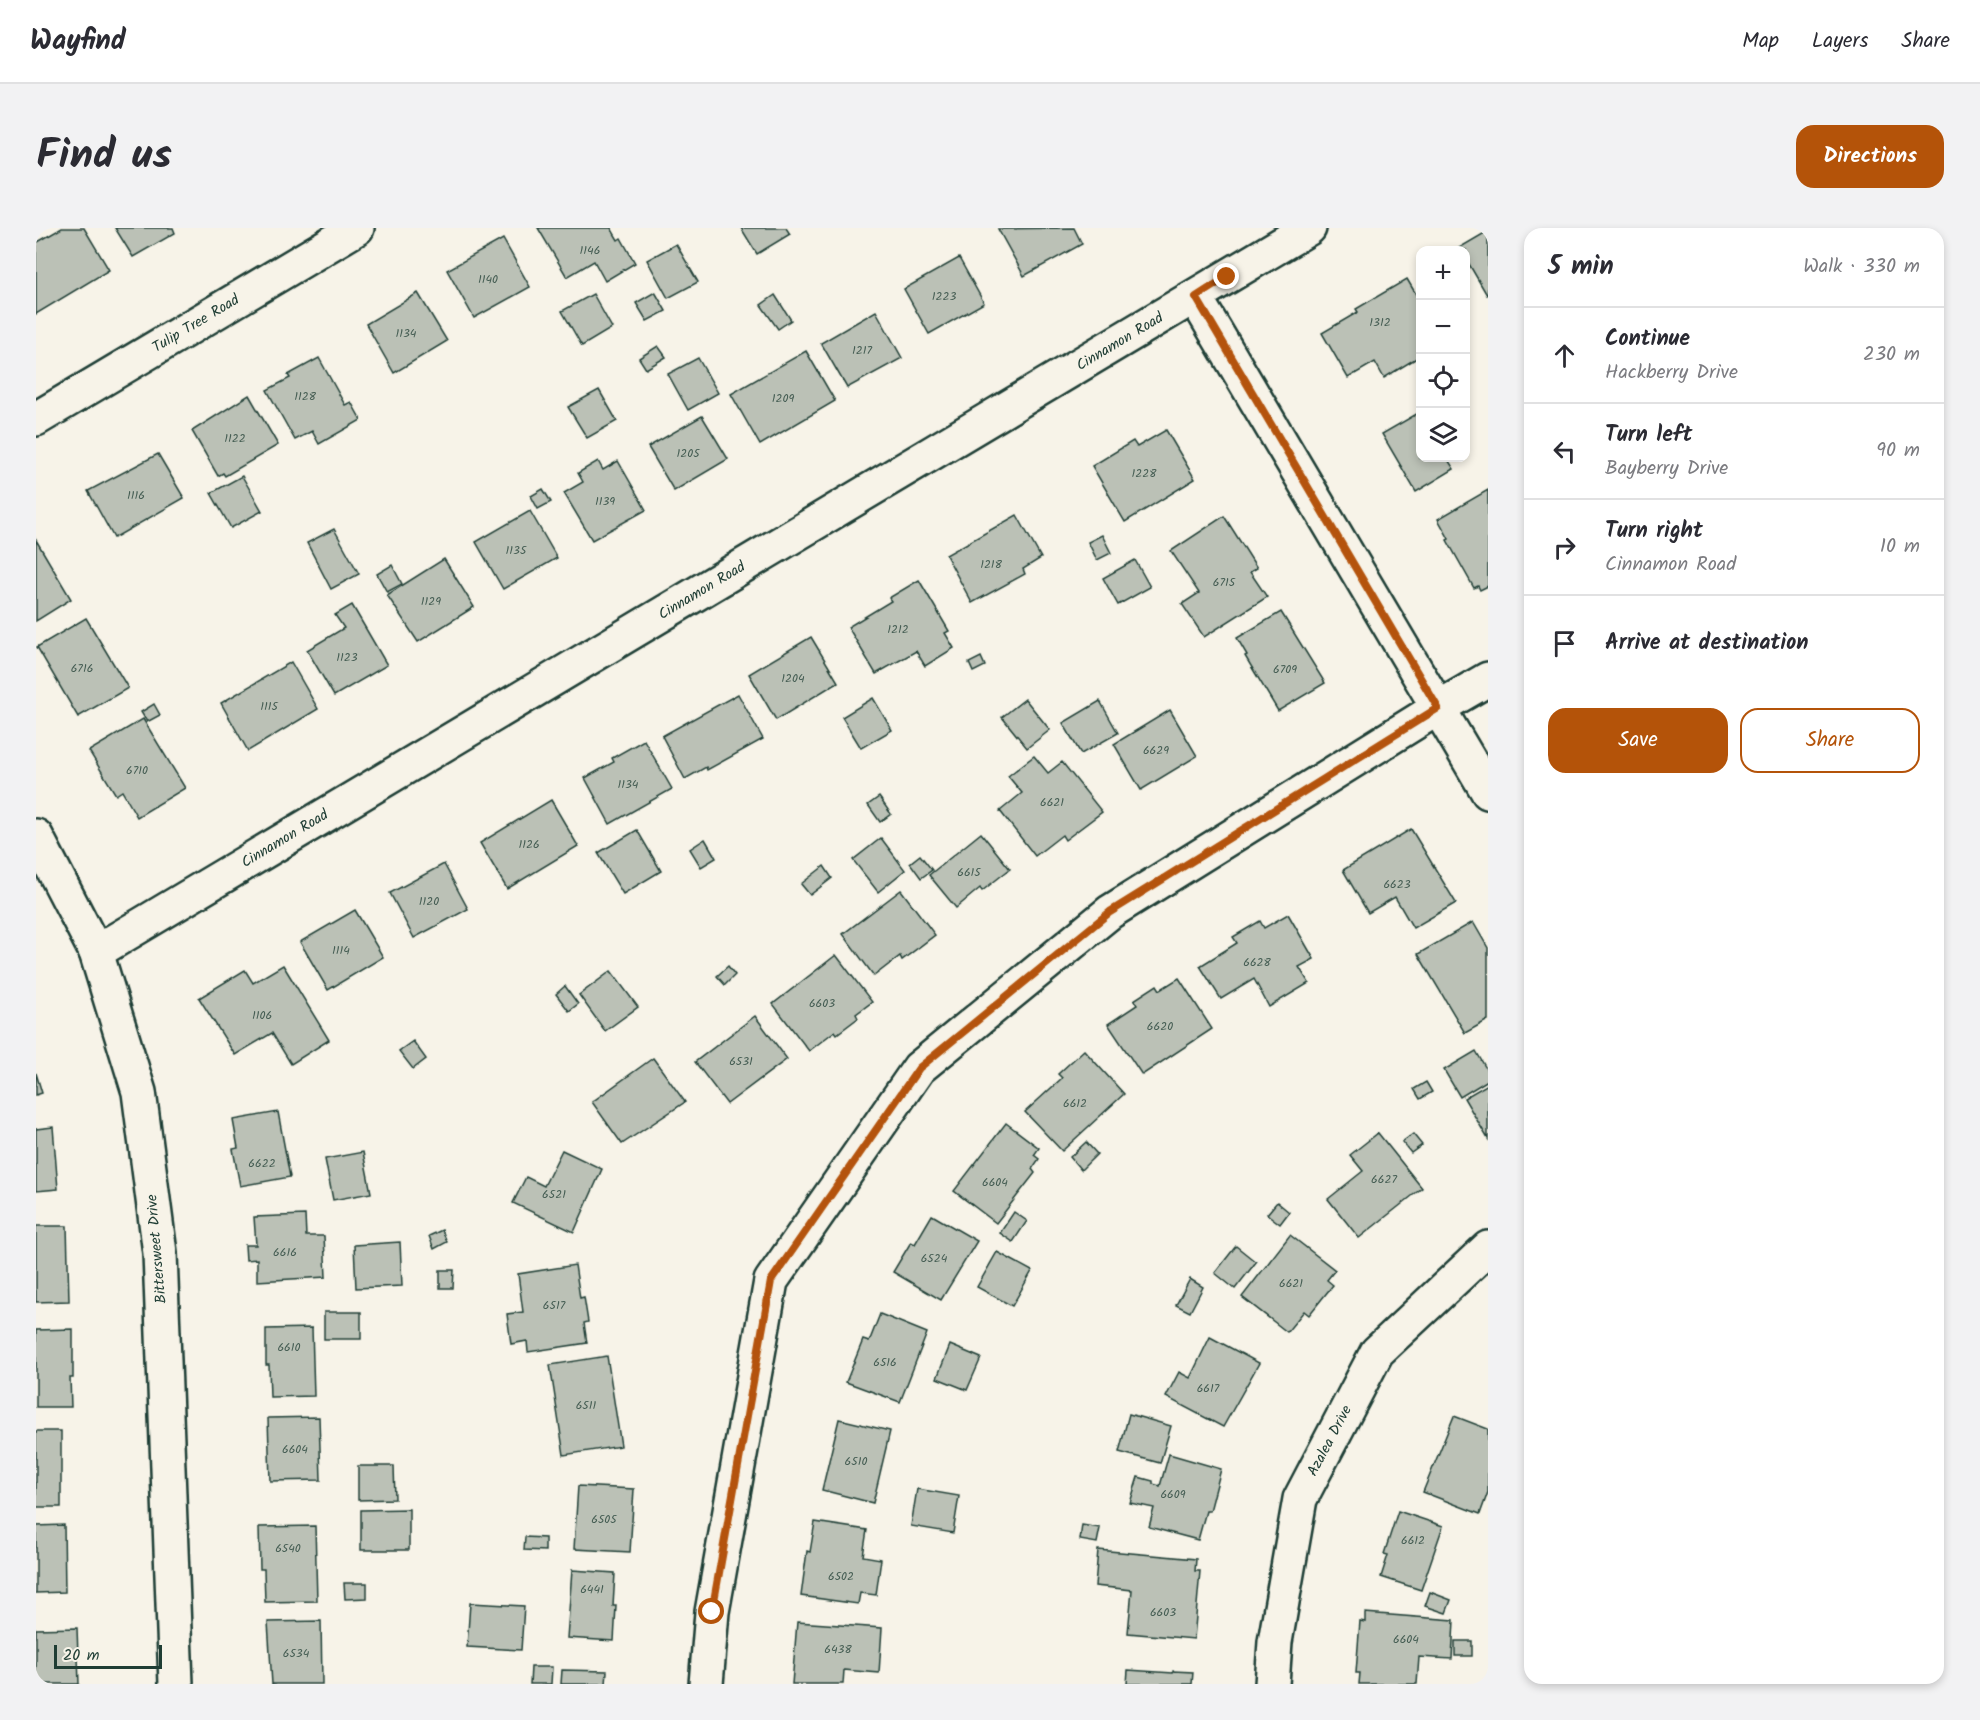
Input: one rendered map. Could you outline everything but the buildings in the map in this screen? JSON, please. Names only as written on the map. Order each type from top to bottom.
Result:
[{"type":"street","name":"Tulip Tree Road","points":[[36,419],[357,228]]},
{"type":"street","name":"Cinnamon Road","points":[[96,952],[1309,228]]},
{"type":"street","points":[[1196,297],[1488,792]]},
{"type":"street","points":[[706,1684],[712,1612],[771,1281],[919,1068],[1110,912],[1488,679]]},
{"type":"street","name":"Bittersweet Drive","points":[[36,836],[96,952],[139,1092],[160,1253],[176,1684]]},
{"type":"street","name":"Azalea Drive","points":[[1272,1684],[1275,1642],[1300,1499],[1377,1352],[1488,1248]]},
{"type":"route","points":[[712,1612],[771,1281],[919,1068],[1110,912],[1438,708],[1196,297],[1227,277]]}]
